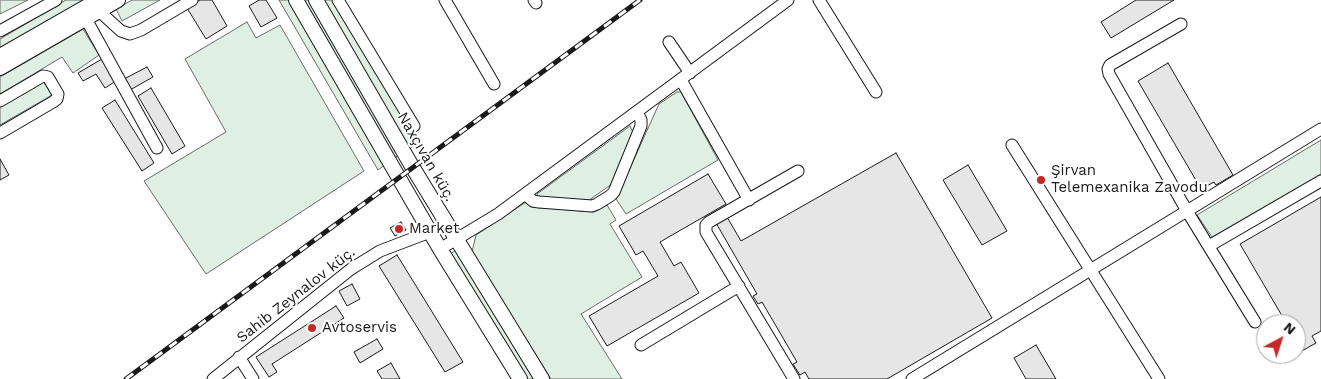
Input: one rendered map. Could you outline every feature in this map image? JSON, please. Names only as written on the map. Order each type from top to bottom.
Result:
[{"type":"main road","points":[[0,56],[98,6],[118,0]]},
{"type":"main road","points":[[296,0],[440,249],[520,379]]},
{"type":"main road","name":"Naxçıvan küç.","points":[[316,0],[456,240],[542,379]]},
{"type":"main road","points":[[0,68],[86,19],[98,6]]},
{"type":"street","points":[[0,31],[56,0]]},
{"type":"street","points":[[98,6],[122,31],[130,34],[141,30],[192,0]]},
{"type":"street","points":[[338,0],[414,126]]},
{"type":"street","points":[[445,0],[494,84]]},
{"type":"street","points":[[440,249],[498,214],[788,0]]},
{"type":"street","points":[[819,0],[876,92]]},
{"type":"street","points":[[86,19],[157,148]]},
{"type":"street","points":[[1181,24],[1110,65],[1108,69],[1109,74],[1187,211],[1255,322]]},
{"type":"street","points":[[669,42],[749,200]]},
{"type":"street","points":[[0,101],[43,76],[48,77],[58,94],[57,99],[0,133]]},
{"type":"street","points":[[525,194],[533,201],[592,206],[610,196],[614,192],[641,126],[641,120],[637,112]]},
{"type":"street","points":[[912,379],[1321,129]]},
{"type":"street","points":[[1012,145],[1159,379]]},
{"type":"street","points":[[794,379],[706,232],[706,225],[798,171]]},
{"type":"street","points":[[1209,246],[1321,181]]},
{"type":"street","name":"Sahib Zeynalov küç.","points":[[213,379],[350,269],[380,251],[430,232]]},
{"type":"street","points":[[641,345],[739,286]]},
{"type":"street","points":[[239,357],[253,379]]},
{"type":"green space","points":[[0,0],[28,0],[0,14]]},
{"type":"green space","points":[[66,0],[84,0],[0,49],[0,39]]},
{"type":"green space","points":[[132,0],[160,0],[122,21],[116,9]]},
{"type":"green space","points":[[279,0],[289,0],[386,164],[378,170]]},
{"type":"green space","points":[[300,0],[311,0],[400,155],[392,159]]},
{"type":"green space","points":[[321,0],[333,0],[418,143],[408,150]]},
{"type":"green space","points":[[247,22],[256,38],[280,25],[364,171],[206,274],[144,181],[226,132],[185,59]]},
{"type":"green space","points":[[83,29],[99,55],[73,73],[62,57],[0,94],[0,77]]},
{"type":"green space","points":[[43,81],[52,95],[0,125],[0,107]]},
{"type":"green space","points":[[677,92],[681,92],[718,160],[626,214],[616,199],[659,104]]},
{"type":"green space","points":[[630,126],[633,132],[612,184],[589,200],[539,198],[537,194]]},
{"type":"green space","points":[[1321,140],[1321,174],[1212,237],[1197,215]]},
{"type":"green space","points":[[526,202],[531,207],[594,212],[607,205],[616,220],[610,224],[642,277],[581,314],[622,379],[551,379],[472,252],[476,235]]},
{"type":"green space","points":[[456,250],[536,379],[526,379],[449,255]]},
{"type":"building","points":[[200,0],[212,0],[227,26],[206,39],[187,8]]},
{"type":"building","points":[[259,0],[266,0],[277,18],[261,27],[249,6]]},
{"type":"building","points":[[1136,0],[1174,0],[1111,38],[1101,22]]},
{"type":"building","points":[[102,59],[116,81],[105,88],[96,74],[83,81],[78,73]]},
{"type":"building","points":[[1168,63],[1233,175],[1216,185],[1214,182],[1201,189],[1138,81]]},
{"type":"building","points":[[147,67],[153,77],[130,90],[124,79]]},
{"type":"building","points":[[151,88],[185,146],[172,154],[138,96]]},
{"type":"building","points":[[115,100],[154,163],[142,171],[102,108]]},
{"type":"building","points":[[896,153],[992,318],[887,379],[809,379],[805,372],[800,375],[793,364],[797,362],[762,302],[758,304],[753,296],[757,294],[716,223],[727,217],[741,241]]},
{"type":"building","points":[[0,159],[9,175],[0,180]]},
{"type":"building","points":[[968,165],[1007,231],[982,245],[943,180]]},
{"type":"building","points":[[708,174],[726,204],[660,242],[674,266],[681,262],[699,293],[607,346],[589,316],[658,276],[643,251],[636,255],[619,226]]},
{"type":"building","points":[[1321,197],[1321,331],[1312,336],[1316,343],[1306,349],[1306,314],[1281,314],[1240,244]]},
{"type":"building","points":[[401,222],[406,230],[395,236],[390,228]]},
{"type":"building","points":[[397,255],[463,362],[445,372],[379,266]]},
{"type":"building","points":[[352,284],[360,299],[347,306],[339,291]]},
{"type":"building","points":[[336,306],[344,318],[272,364],[277,372],[269,377],[256,357]]},
{"type":"building","points":[[377,339],[383,349],[360,363],[354,352]]},
{"type":"building","points":[[1036,345],[1056,379],[1026,379],[1014,358]]},
{"type":"building","points":[[391,363],[400,379],[382,379],[377,371]]},
{"type":"railway","points":[[126,379],[640,0]]},
{"type":"place","name":"Şirvan Telemexanika Zavodu","points":[[1041,180]]},
{"type":"place","name":"Market","points":[[399,229]]},
{"type":"place","name":"Avtoservis","points":[[312,328]]}]
